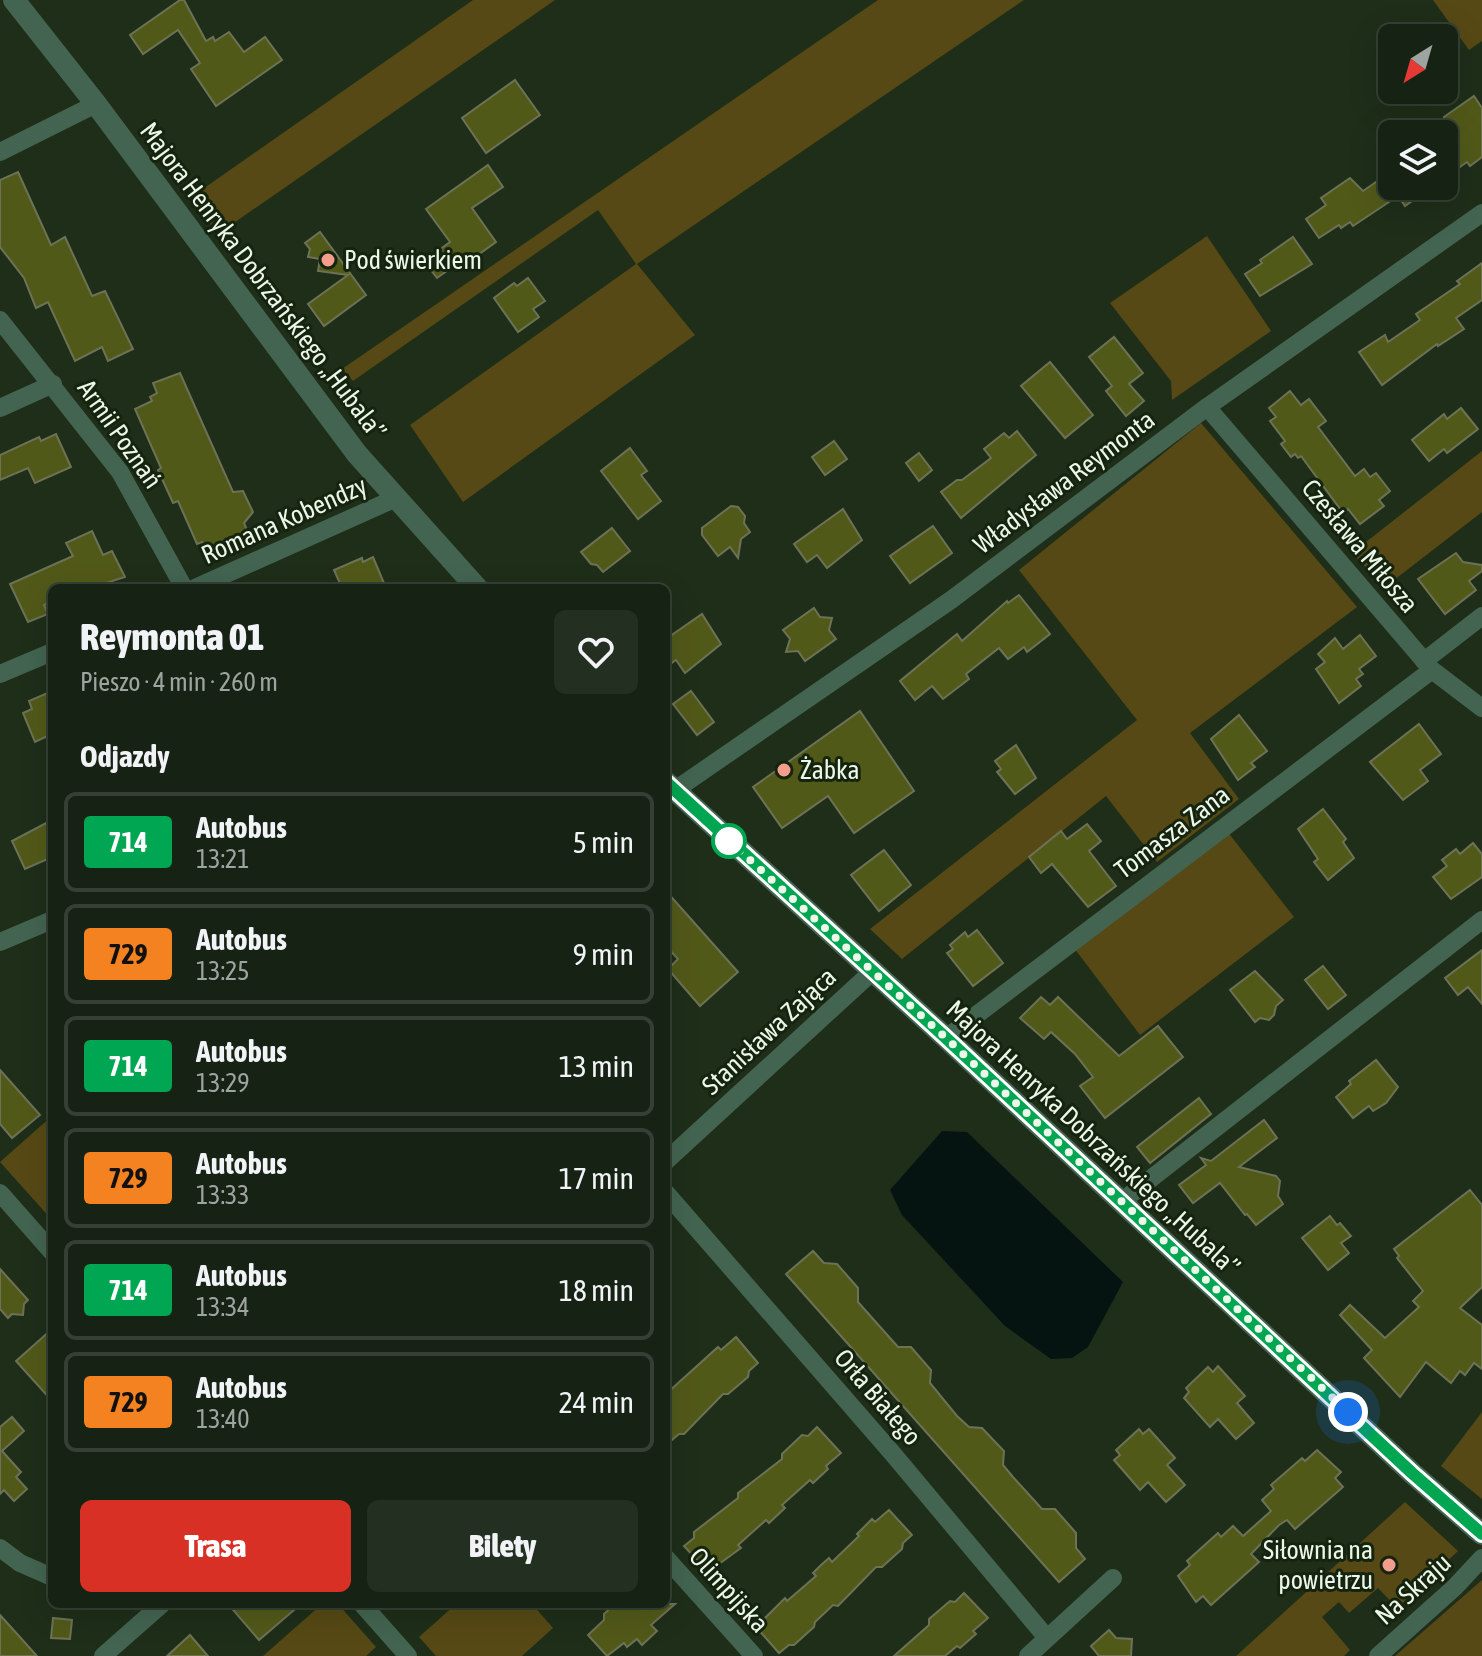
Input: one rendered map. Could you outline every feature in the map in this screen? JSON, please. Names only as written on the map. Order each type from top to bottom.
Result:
[{"type":"street","name":"Majora Henryka Dobrzańskiego „Hubala”","points":[[14,0],[96,104],[357,454],[394,499],[473,584]]},
{"type":"street","points":[[0,152],[96,104]]},
{"type":"street","name":"Władysława Reymonta","points":[[670,786],[951,600],[1207,407],[1482,213]]},
{"type":"street","name":"Armii Poznań","points":[[0,320],[120,472],[182,584]]},
{"type":"street","points":[[0,408],[53,384]]},
{"type":"street","name":"Czesława Miłosza","points":[[1207,407],[1428,665],[1482,708]]},
{"type":"street","name":"Romana Kobendzy","points":[[204,584],[394,499]]},
{"type":"street","name":"Tomasza Zana","points":[[946,1038],[1428,665],[1482,616]]},
{"type":"street","points":[[0,674],[48,654]]},
{"type":"street","name":"Majora Henryka Dobrzańskiego „Hubala”","points":[[670,786],[946,1038],[1412,1473],[1482,1534]]},
{"type":"street","points":[[1121,1202],[1482,920]]},
{"type":"street","points":[[0,942],[48,922]]},
{"type":"street","name":"Stanisława Zająca","points":[[670,1157],[873,971]]},
{"type":"street","points":[[0,1193],[48,1247]]},
{"type":"street","name":"Orła Białego","points":[[670,1198],[893,1454],[1047,1638]]},
{"type":"street","points":[[0,1548],[20,1563],[48,1575]]},
{"type":"street","name":"Na Skraju","points":[[1378,1656],[1455,1587],[1482,1558]]},
{"type":"street","name":"Olimpijska","points":[[670,1562],[754,1656]]},
{"type":"street","points":[[1028,1656],[1113,1578]]},
{"type":"street","points":[[103,1656],[157,1608]]},
{"type":"street","points":[[366,1608],[408,1656]]},
{"type":"shaded area","points":[[473,0],[555,0],[218,234],[190,198]]},
{"type":"shaded area","points":[[878,0],[1024,0],[637,264],[695,335],[463,502],[410,425],[636,264],[598,210],[353,381],[342,369]]},
{"type":"shaded area","points":[[1433,0],[1482,0],[1482,41],[1469,50],[1458,35],[1458,24],[1450,24]]},
{"type":"shaded area","points":[[1207,236],[1271,331],[1172,400],[1171,381],[1110,303]]},
{"type":"shaded area","points":[[1201,423],[1357,607],[1190,733],[1239,799],[1157,862],[1106,796],[902,959],[870,929],[1137,720],[1019,570]]},
{"type":"shaded area","points":[[1482,451],[1482,512],[1385,587],[1352,553]]},
{"type":"shaded area","points":[[1227,831],[1294,917],[1140,1035],[1074,948]]},
{"type":"shaded area","points":[[48,1120],[48,1216],[0,1162]]},
{"type":"shaded area","points":[[942,1131],[967,1132],[1123,1282],[1088,1347],[1072,1358],[1051,1359],[1005,1326],[902,1215],[890,1190]]},
{"type":"shaded area","points":[[1482,1412],[1482,1499],[1441,1466]]},
{"type":"shaded area","name":"Siłownia na powietrzu","points":[[1405,1502],[1458,1551],[1397,1608],[1378,1588],[1349,1613],[1339,1602],[1322,1617],[1350,1650],[1344,1656],[1236,1656]]},
{"type":"shaded area","points":[[1482,1580],[1482,1656],[1395,1656]]},
{"type":"shaded area","points":[[317,1608],[342,1608],[376,1647],[366,1656],[263,1656]]},
{"type":"shaded area","points":[[452,1608],[536,1608],[553,1628],[522,1656],[436,1656],[419,1637]]},
{"type":"building","points":[[184,0],[206,41],[213,37],[215,41],[229,32],[244,52],[265,37],[282,60],[216,106],[191,69],[200,63],[178,30],[143,54],[130,35]]},
{"type":"building","points":[[515,80],[540,115],[486,153],[462,118]]},
{"type":"building","points":[[1474,96],[1482,108],[1482,157],[1470,166],[1467,162],[1458,168],[1458,120],[1444,120]]},
{"type":"building","points":[[488,165],[503,187],[472,208],[496,242],[464,265],[461,261],[437,278],[424,261],[450,242],[426,209]]},
{"type":"building","points":[[18,172],[51,245],[65,237],[92,296],[105,291],[133,349],[108,361],[102,347],[75,361],[48,302],[36,308],[24,278],[0,247],[0,180]]},
{"type":"building","points":[[1350,178],[1363,191],[1378,181],[1378,200],[1392,200],[1353,226],[1350,222],[1341,228],[1339,225],[1319,238],[1306,219],[1326,205],[1321,198]]},
{"type":"building","points":[[320,232],[366,295],[324,326],[308,304],[348,275],[318,271],[320,259],[308,257],[310,249],[305,243]]},
{"type":"building","points":[[1293,237],[1312,264],[1260,296],[1245,274]]},
{"type":"building","points":[[1482,263],[1482,300],[1456,318],[1464,329],[1437,344],[1382,385],[1359,352],[1385,335],[1388,342],[1420,320],[1416,314],[1460,284],[1457,281]]},
{"type":"building","points":[[528,278],[545,301],[533,309],[539,317],[518,332],[494,298],[514,283],[517,286]]},
{"type":"building","points":[[1114,337],[1143,373],[1129,384],[1144,401],[1126,416],[1106,391],[1112,386],[1089,357]]},
{"type":"building","points":[[1050,362],[1093,415],[1065,438],[1021,386]]},
{"type":"building","points":[[180,373],[233,492],[243,491],[253,512],[244,523],[249,535],[207,555],[202,542],[197,544],[178,501],[173,503],[135,409],[152,401],[150,397],[157,393],[153,383]]},
{"type":"building","points":[[1290,391],[1301,405],[1309,399],[1326,421],[1318,427],[1355,476],[1364,469],[1370,477],[1376,473],[1390,491],[1379,500],[1384,506],[1360,524],[1348,509],[1343,513],[1301,456],[1298,458],[1295,454],[1291,457],[1281,444],[1285,441],[1270,421],[1276,417],[1269,408]]},
{"type":"building","points":[[1461,408],[1478,429],[1447,453],[1444,449],[1429,461],[1412,440],[1444,414],[1447,419]]},
{"type":"building","points":[[1017,431],[1036,455],[961,518],[941,492],[991,458],[984,449],[1004,433],[1009,438]]},
{"type":"building","points":[[56,434],[71,467],[35,483],[28,468],[0,480],[0,455],[39,437],[41,441]]},
{"type":"building","points":[[834,441],[847,459],[825,475],[812,457]]},
{"type":"building","points":[[630,448],[647,471],[641,475],[661,501],[638,519],[601,471]]},
{"type":"building","points":[[919,453],[932,470],[919,481],[906,463]]},
{"type":"building","points":[[731,506],[738,507],[745,516],[744,523],[750,532],[741,539],[738,558],[730,547],[718,556],[702,535],[702,528]]},
{"type":"building","points":[[843,509],[862,540],[827,568],[817,555],[807,562],[794,544]]},
{"type":"building","points":[[933,526],[952,553],[910,583],[890,556]]},
{"type":"building","points":[[612,528],[630,551],[603,572],[581,552]]},
{"type":"building","points":[[92,531],[103,555],[112,551],[125,577],[103,584],[48,584],[48,603],[44,605],[48,614],[28,622],[10,584],[73,556],[66,543]]},
{"type":"building","points":[[1456,553],[1463,562],[1482,565],[1482,571],[1469,581],[1476,590],[1445,614],[1418,579]]},
{"type":"building","points":[[373,557],[384,584],[340,584],[334,570],[362,558],[363,562]]},
{"type":"building","points":[[1019,595],[1050,634],[1027,652],[1024,647],[1008,659],[999,648],[966,674],[969,679],[943,699],[932,686],[915,700],[900,681],[957,634],[962,641],[1007,601]]},
{"type":"building","points":[[814,608],[820,617],[832,618],[829,630],[836,639],[805,661],[798,651],[786,652],[790,639],[783,630]]},
{"type":"building","points":[[702,614],[721,644],[685,673],[676,660],[670,664],[670,636]]},
{"type":"building","points":[[1360,635],[1376,656],[1359,669],[1363,674],[1356,679],[1361,686],[1339,703],[1316,669],[1325,662],[1318,654],[1335,638],[1343,649]]},
{"type":"building","points":[[691,691],[714,722],[697,735],[673,704]]},
{"type":"building","points":[[48,693],[48,736],[35,742],[23,713],[32,709],[29,701]]},
{"type":"building","points":[[860,711],[914,791],[854,833],[828,796],[782,828],[753,787]]},
{"type":"building","points":[[1239,715],[1267,751],[1251,763],[1255,767],[1238,780],[1211,739]]},
{"type":"building","points":[[1419,724],[1441,754],[1420,770],[1428,781],[1403,800],[1370,762]]},
{"type":"building","points":[[1016,745],[1036,778],[1015,794],[997,772],[1001,769],[995,761]]},
{"type":"building","points":[[1323,809],[1346,839],[1343,842],[1354,858],[1328,880],[1314,862],[1318,859],[1298,829]]},
{"type":"building","points":[[48,822],[48,859],[25,869],[12,841]]},
{"type":"building","points":[[1087,824],[1101,841],[1089,851],[1116,886],[1088,907],[1052,864],[1041,873],[1029,857],[1061,831],[1067,839]]},
{"type":"building","points":[[1473,843],[1482,854],[1482,877],[1451,899],[1433,877],[1447,866],[1442,860],[1456,849],[1460,854]]},
{"type":"building","points":[[884,850],[911,885],[879,911],[851,875]]},
{"type":"building","points":[[670,896],[738,972],[700,1006],[670,971],[678,959],[670,950]]},
{"type":"building","points":[[977,930],[1003,963],[973,986],[947,953],[953,949],[950,945],[965,932],[968,937]]},
{"type":"building","points":[[1482,950],[1482,1004],[1468,987],[1458,995],[1445,978]]},
{"type":"building","points":[[1323,966],[1346,995],[1328,1009],[1305,980]]},
{"type":"building","points":[[1255,971],[1283,1000],[1269,1020],[1260,1018],[1255,1022],[1230,990]]},
{"type":"building","points":[[1041,997],[1050,1005],[1058,997],[1119,1056],[1158,1026],[1183,1057],[1105,1118],[1080,1086],[1093,1077],[1075,1054],[1051,1032],[1044,1039],[1020,1018]]},
{"type":"building","points":[[1376,1060],[1398,1087],[1386,1103],[1373,1111],[1369,1106],[1353,1118],[1336,1097],[1351,1084],[1349,1081]]},
{"type":"building","points":[[0,1070],[40,1115],[12,1138],[0,1124]]},
{"type":"building","points":[[1199,1098],[1211,1114],[1150,1163],[1137,1147]]},
{"type":"building","points":[[1264,1120],[1277,1138],[1239,1167],[1276,1176],[1280,1181],[1278,1196],[1283,1204],[1256,1225],[1220,1183],[1193,1203],[1179,1185],[1206,1165],[1201,1158],[1211,1161]]},
{"type":"building","points":[[1470,1190],[1482,1205],[1482,1287],[1460,1308],[1482,1325],[1482,1369],[1474,1363],[1465,1375],[1460,1371],[1451,1383],[1426,1362],[1400,1397],[1364,1358],[1372,1350],[1340,1315],[1350,1305],[1385,1338],[1419,1307],[1413,1301],[1423,1291],[1397,1258],[1399,1256],[1394,1249]]},
{"type":"building","points":[[1330,1216],[1351,1236],[1341,1243],[1349,1253],[1328,1270],[1302,1238]]},
{"type":"building","points":[[813,1251],[824,1263],[837,1264],[858,1288],[858,1302],[898,1347],[911,1347],[931,1370],[930,1383],[957,1416],[969,1427],[982,1428],[1004,1451],[1003,1465],[1013,1477],[1042,1509],[1055,1509],[1076,1533],[1076,1548],[1085,1559],[1059,1582],[786,1274]]},
{"type":"building","points":[[0,1269],[28,1300],[24,1304],[23,1315],[12,1314],[8,1318],[0,1309]]},
{"type":"building","points":[[48,1333],[48,1397],[16,1361]]},
{"type":"building","points":[[736,1337],[758,1363],[749,1371],[748,1377],[728,1394],[723,1394],[684,1434],[670,1442],[670,1390],[718,1347],[721,1350]]},
{"type":"building","points":[[1218,1366],[1245,1396],[1237,1403],[1254,1423],[1236,1439],[1218,1419],[1210,1427],[1184,1398],[1189,1392],[1186,1388],[1208,1367],[1213,1372]]},
{"type":"building","points":[[12,1417],[24,1431],[2,1451],[21,1472],[16,1477],[27,1489],[14,1501],[4,1490],[0,1494],[0,1427]]},
{"type":"building","points":[[817,1427],[841,1453],[813,1483],[810,1480],[782,1505],[785,1508],[769,1523],[766,1520],[738,1545],[741,1548],[708,1572],[684,1546],[694,1538],[694,1532],[782,1459],[782,1454],[802,1435],[808,1436]]},
{"type":"building","points":[[1139,1429],[1143,1434],[1149,1429],[1175,1458],[1167,1465],[1185,1485],[1166,1502],[1148,1482],[1140,1490],[1114,1460],[1120,1455],[1116,1450]]},
{"type":"building","points":[[1317,1450],[1341,1472],[1335,1478],[1343,1487],[1295,1529],[1287,1520],[1279,1525],[1251,1554],[1259,1562],[1211,1605],[1203,1596],[1196,1602],[1178,1576],[1190,1565],[1187,1561],[1218,1533],[1221,1537],[1233,1526],[1243,1536],[1271,1511],[1262,1500],[1274,1489],[1271,1485],[1302,1458],[1305,1461]]},
{"type":"building","points":[[889,1510],[912,1535],[903,1543],[902,1549],[882,1567],[876,1567],[838,1606],[833,1605],[794,1645],[779,1653],[756,1627],[785,1598],[787,1601],[816,1576],[813,1573],[829,1558],[832,1562],[872,1519],[875,1522]]},
{"type":"building","points":[[964,1593],[988,1618],[973,1631],[976,1634],[945,1656],[894,1656],[929,1625],[929,1619]]},
{"type":"building","points":[[670,1604],[675,1604],[651,1625],[657,1631],[642,1645],[637,1639],[627,1647],[624,1643],[607,1656],[588,1635],[604,1620],[604,1614],[611,1608],[670,1608]]},
{"type":"building","points":[[231,1608],[296,1608],[259,1640]]},
{"type":"building","points":[[0,1615],[37,1656],[0,1656]]},
{"type":"building","points":[[53,1618],[72,1620],[70,1639],[51,1638]]},
{"type":"building","points":[[1109,1630],[1116,1638],[1132,1639],[1131,1656],[1099,1656],[1091,1646]]},
{"type":"building","points":[[190,1635],[208,1656],[167,1656]]},
{"type":"bus line","name":"714","points":[[670,786],[946,1038],[1412,1473],[1482,1534]]},
{"type":"place","name":"Pod świerkiem","points":[[328,260]]},
{"type":"place","name":"Żabka","points":[[784,770]]},
{"type":"place","name":"Siłownia na powietrzu","points":[[1389,1565]]},
{"type":"route","points":[[729,841],[1348,1412]]}]
